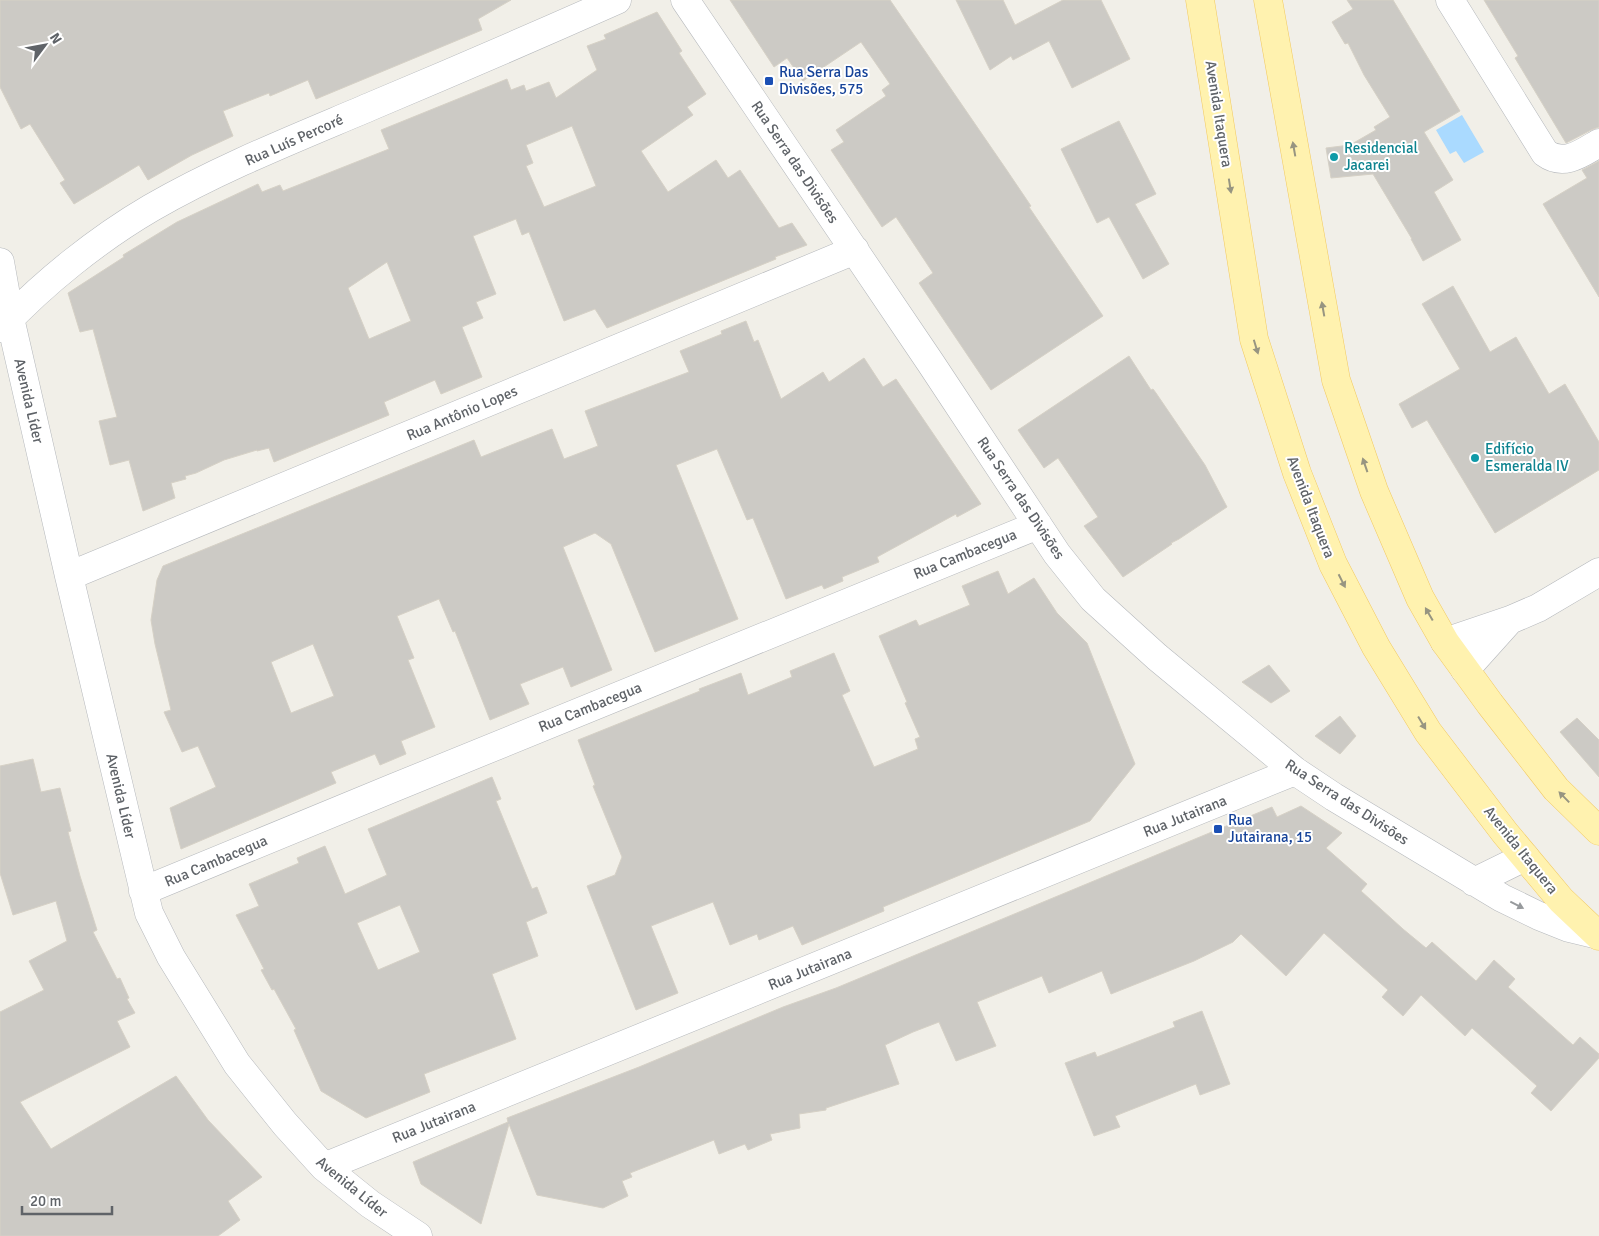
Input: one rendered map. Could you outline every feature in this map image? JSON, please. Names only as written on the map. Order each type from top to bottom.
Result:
[{"type":"main road","name":"Avenida Itaquera","points":[[1200,0],[1254,340],[1297,473],[1333,564],[1381,655],[1428,732],[1505,833],[1561,900],[1599,935]]},
{"type":"main road","points":[[1268,0],[1336,380],[1374,491],[1420,598],[1445,642],[1464,670],[1556,789],[1599,831]]},
{"type":"street","name":"Rua Luís Percoré","points":[[5,324],[54,277],[98,243],[151,209],[214,175],[617,0]]},
{"type":"street","name":"Rua Serra das Divisões","points":[[685,0],[855,250],[1057,554],[1093,599],[1157,657],[1295,771],[1334,797],[1502,898],[1538,916],[1569,928],[1599,935]]},
{"type":"street","points":[[1450,0],[1545,153],[1551,158],[1566,160],[1581,154],[1599,143]]},
{"type":"street","name":"Rua Antônio Lopes","points":[[68,576],[855,250]]},
{"type":"street","name":"Avenida Líder","points":[[0,262],[5,324],[149,913],[171,957],[237,1064],[285,1124],[324,1167],[370,1204],[418,1236]]},
{"type":"street","name":"Rua Cambacegua","points":[[144,891],[1038,525]]},
{"type":"street","points":[[1445,642],[1510,620],[1538,608],[1599,572]]},
{"type":"street","points":[[1464,670],[1510,620]]},
{"type":"street","name":"Rua Jutairana","points":[[324,1167],[1295,771]]},
{"type":"street","points":[[1474,882],[1525,857]]},
{"type":"water","points":[[1462,115],[1484,152],[1464,163],[1456,151],[1450,154],[1436,130]]},
{"type":"building","points":[[0,0],[511,0],[478,19],[482,30],[316,99],[308,80],[270,96],[269,93],[223,111],[233,136],[192,155],[148,180],[139,165],[74,204],[60,183],[65,180],[30,124],[21,129],[0,87]]},
{"type":"building","points":[[730,0],[890,0],[1031,206],[1029,207],[1103,316],[991,390],[919,283],[933,273],[896,217],[882,227],[831,150],[844,142],[836,130],[886,96],[882,90],[890,84],[861,42],[803,81],[787,58],[774,67]]},
{"type":"building","points":[[956,0],[1003,0],[1015,25],[1063,0],[1101,0],[1130,59],[1072,88],[1049,41],[1013,60],[1011,56],[990,70]]},
{"type":"building","points":[[1347,0],[1393,0],[1460,111],[1424,132],[1453,180],[1434,192],[1461,240],[1423,261],[1373,174],[1331,178],[1326,148],[1350,145],[1376,130],[1374,127],[1390,117],[1364,75],[1348,43],[1345,44],[1332,22],[1353,9]]},
{"type":"building","points":[[1484,0],[1599,0],[1599,127],[1566,143],[1515,58],[1518,56]]},
{"type":"building","points":[[657,12],[682,51],[679,53],[706,94],[687,107],[693,115],[641,151],[668,192],[716,160],[728,178],[740,170],[779,228],[792,223],[807,245],[607,328],[595,309],[564,321],[529,232],[522,235],[516,219],[473,236],[496,294],[476,302],[483,318],[462,327],[482,377],[441,394],[435,380],[384,402],[389,415],[274,462],[269,448],[224,460],[185,476],[186,479],[171,483],[175,498],[143,511],[129,460],[110,465],[99,421],[117,417],[93,329],[80,332],[68,293],[124,257],[123,255],[177,222],[258,184],[262,192],[280,185],[283,191],[389,149],[381,130],[507,79],[511,90],[524,85],[526,91],[549,82],[556,98],[597,70],[587,46],[606,39],[604,35]],"holes":[[[572,126],[596,186],[544,207],[526,166],[533,163],[526,145]],[[387,262],[411,321],[369,339],[348,288]]]},
{"type":"building","points":[[1119,121],[1156,194],[1135,204],[1169,264],[1143,279],[1109,217],[1097,223],[1061,149]]},
{"type":"building","points":[[1599,161],[1599,297],[1543,204],[1587,178],[1582,170]]},
{"type":"building","points":[[1453,286],[1490,352],[1516,337],[1549,394],[1565,384],[1599,442],[1599,470],[1495,533],[1427,420],[1412,428],[1399,404],[1460,369],[1422,304]]},
{"type":"building","points":[[746,321],[754,342],[758,340],[781,399],[823,372],[829,382],[864,358],[883,387],[896,379],[981,504],[957,517],[956,514],[877,557],[879,562],[842,577],[843,581],[824,589],[822,585],[786,599],[753,518],[747,520],[717,449],[676,465],[738,619],[655,652],[611,544],[595,533],[563,547],[612,670],[571,687],[563,667],[520,684],[529,704],[490,720],[455,631],[453,632],[439,599],[397,616],[414,658],[408,660],[435,727],[401,741],[406,754],[380,765],[375,754],[331,772],[336,783],[181,849],[170,808],[216,787],[198,746],[182,752],[164,712],[171,710],[151,620],[157,580],[163,566],[474,440],[481,457],[552,429],[564,459],[598,446],[585,411],[689,372],[680,351],[722,334],[721,331]],"holes":[[[313,644],[334,696],[291,713],[271,662]]]},
{"type":"building","points":[[1129,356],[1205,465],[1227,507],[1123,577],[1084,526],[1098,517],[1058,458],[1044,468],[1018,430]]},
{"type":"building","points":[[998,571],[1008,594],[1034,578],[1057,613],[1087,643],[1135,764],[1090,821],[883,907],[884,911],[802,945],[793,926],[759,940],[757,934],[730,945],[713,902],[651,926],[678,993],[636,1010],[587,886],[615,875],[622,857],[593,786],[595,785],[578,740],[741,673],[748,695],[792,677],[790,671],[834,653],[850,691],[842,695],[874,767],[918,749],[915,739],[920,737],[879,636],[916,620],[919,626],[970,605],[962,586]]},
{"type":"building","points":[[1269,665],[1290,691],[1271,703],[1242,682]]},
{"type":"building","points":[[1340,716],[1356,736],[1340,754],[1315,736]]},
{"type":"building","points":[[1577,718],[1599,740],[1599,777],[1560,732]]},
{"type":"building","points":[[33,759],[41,792],[60,788],[71,831],[68,832],[97,930],[93,932],[117,979],[120,978],[129,998],[127,999],[135,1013],[117,1021],[130,1047],[20,1102],[51,1149],[176,1076],[208,1120],[262,1177],[228,1201],[240,1220],[218,1236],[0,1236],[0,1012],[44,990],[29,961],[67,941],[56,901],[13,915],[0,873],[0,766]]},
{"type":"building","points":[[492,777],[501,799],[496,801],[532,889],[537,887],[547,913],[526,922],[538,956],[492,974],[516,1039],[424,1074],[430,1092],[366,1118],[321,1091],[294,1030],[296,1029],[261,970],[264,969],[236,915],[259,906],[249,884],[299,863],[297,858],[325,846],[345,894],[387,875],[368,829]],"holes":[[[400,905],[420,952],[378,970],[357,923]]]},
{"type":"building","points":[[1301,806],[1342,833],[1326,848],[1367,884],[1361,891],[1403,929],[1426,948],[1432,942],[1476,981],[1494,960],[1515,979],[1508,987],[1573,1045],[1580,1037],[1599,1054],[1599,1058],[1551,1111],[1531,1093],[1537,1086],[1472,1028],[1465,1036],[1421,995],[1403,1016],[1382,997],[1388,990],[1324,933],[1286,976],[1241,934],[1233,942],[1194,961],[1111,994],[1102,971],[1049,993],[1042,976],[977,1002],[996,1046],[956,1061],[939,1022],[913,1032],[885,1045],[899,1084],[826,1108],[826,1110],[799,1114],[800,1128],[770,1134],[772,1140],[748,1150],[745,1144],[719,1154],[714,1140],[630,1173],[632,1177],[622,1181],[628,1196],[603,1208],[537,1195],[509,1124],[481,1224],[421,1184],[413,1162],[508,1122],[507,1118],[639,1067],[783,1007],[836,988],[1272,807],[1277,817]]},
{"type":"building","points":[[1202,1011],[1230,1084],[1200,1095],[1196,1084],[1115,1116],[1120,1127],[1094,1136],[1065,1063],[1095,1052],[1097,1057],[1175,1027],[1173,1022]]},
{"type":"place","name":"Rua Serra Das Divisões, 575","points":[[769,81]]},
{"type":"place","name":"Residencial Jacarei","points":[[1334,157]]},
{"type":"place","name":"Edifício Esmeralda IV","points":[[1475,458]]},
{"type":"place","name":"Rua Jutairana, 15","points":[[1218,829]]}]
